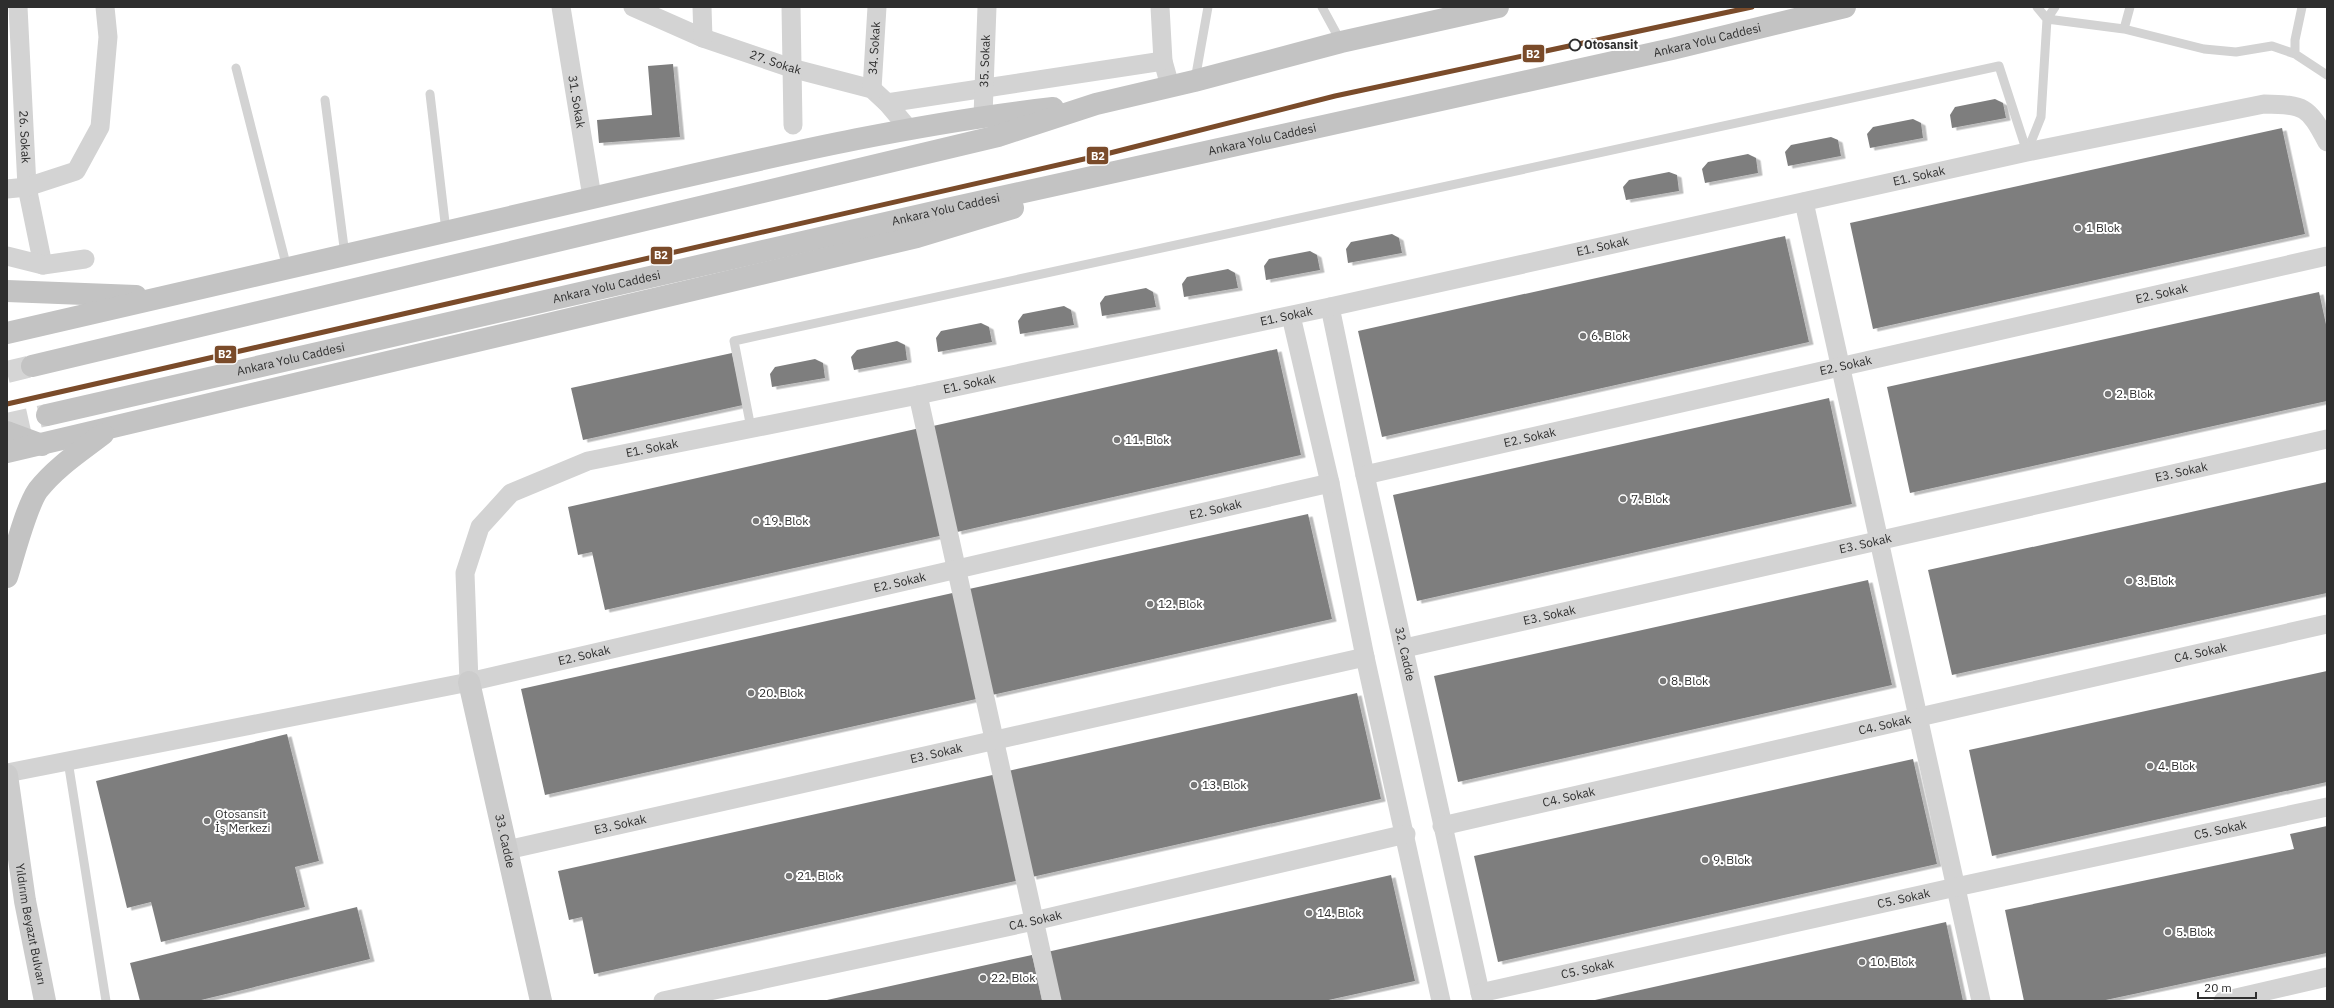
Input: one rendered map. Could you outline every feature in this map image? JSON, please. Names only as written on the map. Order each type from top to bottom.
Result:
[{"type":"highway","points":[[32,366],[998,136],[1096,104],[1194,81],[1341,42],[1498,7]]},
{"type":"highway","name":"Ankara Yolu Caddesi","points":[[47,415],[1175,158],[1672,48],[1846,7]]},
{"type":"highway","points":[[7,334],[592,197],[908,128],[984,116],[1096,104]]},
{"type":"highway","points":[[7,452],[110,429],[917,237],[1175,158]]},
{"type":"highway","points":[[7,291],[165,297]]},
{"type":"highway","points":[[7,577],[22,528],[38,491],[65,462],[110,429]]},
{"type":"highway","points":[[7,432],[42,445]]},
{"type":"highway","points":[[7,446],[42,445]]},
{"type":"main road","name":"33. Cadde","points":[[469,682],[541,1001]]},
{"type":"main road","name":"Yıldırım Beyazıt Bulvarı","points":[[7,774],[25,901],[45,1001]]},
{"type":"street","name":"26. Sokak","points":[[18,7],[27,187],[44,265]]},
{"type":"street","points":[[7,189],[27,187],[76,171],[100,127],[108,37],[105,7]]},
{"type":"street","name":"31. Sokak","points":[[561,7],[592,197]]},
{"type":"street","name":"27. Sokak","points":[[632,7],[703,38],[791,68],[872,89],[887,102],[908,128]]},
{"type":"street","points":[[702,7],[703,38]]},
{"type":"street","points":[[790,7],[793,125]]},
{"type":"street","name":"34. Sokak","points":[[872,89],[877,7]]},
{"type":"street","name":"35. Sokak","points":[[984,116],[987,7]]},
{"type":"street","points":[[1160,7],[1163,61],[1170,86]]},
{"type":"street","points":[[887,102],[1163,61]]},
{"type":"street","name":"E1. Sokak","points":[[469,682],[464,573],[480,526],[511,493],[588,461],[918,395],[1291,316],[2027,152],[2264,104],[2294,104],[2314,116],[2327,142]]},
{"type":"street","points":[[1804,202],[1981,1001]]},
{"type":"street","points":[[7,256],[44,265],[85,259]]},
{"type":"street","name":"E2. Sokak","points":[[1365,475],[2327,256]]},
{"type":"street","name":"32. Cadde","points":[[1330,307],[1365,475],[1481,997]]},
{"type":"street","points":[[1291,316],[1330,482],[1365,657],[1406,834],[1441,1001]]},
{"type":"street","points":[[918,395],[1052,1001]]},
{"type":"street","name":"E3. Sokak","points":[[1404,648],[2327,439]]},
{"type":"street","name":"E2. Sokak","points":[[7,774],[469,682],[1330,482]]},
{"type":"street","name":"C4. Sokak","points":[[1442,826],[2327,624]]},
{"type":"street","name":"E3. Sokak","points":[[507,850],[995,742],[1365,657]]},
{"type":"street","name":"C5. Sokak","points":[[1481,997],[1956,887],[2327,808]]},
{"type":"street","name":"C4. Sokak","points":[[664,1001],[1034,921],[1406,834]]},
{"type":"street","points":[[2223,1001],[2327,977]]},
{"type":"lane","points":[[1194,81],[1208,7]]},
{"type":"lane","points":[[1322,7],[1341,42]]},
{"type":"lane","points":[[2037,7],[2047,19],[2124,29],[2204,49],[2236,52],[2272,46],[2295,54],[2327,75]]},
{"type":"lane","points":[[2027,152],[2041,117],[2047,19],[2055,7]]},
{"type":"lane","points":[[2124,29],[2130,7]]},
{"type":"lane","points":[[2295,54],[2302,7]]},
{"type":"lane","points":[[751,428],[734,341],[1999,66],[2027,152]]},
{"type":"lane","points":[[236,68],[287,268]]},
{"type":"lane","points":[[430,94],[446,231]]},
{"type":"lane","points":[[325,100],[346,255]]},
{"type":"lane","points":[[68,761],[106,1001]]},
{"type":"building","points":[[673,64],[680,137],[599,143],[597,120],[652,115],[648,66]]},
{"type":"building","points":[[1995,99],[2003,103],[2006,118],[1952,128],[1950,115],[1955,107]]},
{"type":"building","points":[[1913,119],[1921,123],[1923,138],[1870,148],[1867,134],[1873,127]]},
{"type":"building","name":"1 Blok","points":[[2282,128],[2305,234],[1873,329],[1850,223]]},
{"type":"building","points":[[1831,137],[1838,140],[1841,156],[1788,166],[1785,152],[1791,145]]},
{"type":"building","points":[[1748,154],[1756,158],[1758,173],[1705,183],[1702,169],[1708,162]]},
{"type":"building","points":[[1669,172],[1677,175],[1679,191],[1626,200],[1623,187],[1629,180]]},
{"type":"building","points":[[1392,234],[1399,238],[1402,253],[1348,263],[1346,249],[1351,242]]},
{"type":"building","name":"6. Blok","points":[[1785,236],[1809,342],[1382,437],[1358,331]]},
{"type":"building","points":[[1310,251],[1317,255],[1320,270],[1266,280],[1264,266],[1269,259]]},
{"type":"building","points":[[1228,269],[1235,273],[1238,288],[1184,297],[1182,284],[1187,277]]},
{"type":"building","points":[[1146,288],[1153,292],[1156,307],[1102,316],[1100,303],[1105,296]]},
{"type":"building","name":"2. Blok","points":[[2319,292],[2327,329],[2327,401],[1910,493],[1887,387]]},
{"type":"building","points":[[1064,306],[1071,310],[1074,325],[1020,334],[1018,321],[1023,314]]},
{"type":"building","points":[[981,323],[989,327],[992,342],[938,352],[936,338],[941,331]]},
{"type":"building","points":[[897,341],[905,345],[907,360],[854,370],[851,357],[857,350]]},
{"type":"building","name":"11. Blok","points":[[1277,349],[1301,455],[957,532],[933,426]]},
{"type":"building","points":[[732,353],[743,405],[583,440],[571,388]]},
{"type":"building","points":[[815,359],[823,363],[825,378],[772,387],[770,374],[775,367]]},
{"type":"building","name":"7. Blok","points":[[1829,398],[1852,504],[1417,601],[1393,495]]},
{"type":"building","name":"19. Blok","points":[[920,428],[944,535],[605,610],[592,552],[578,555],[568,507]]},
{"type":"building","name":"3. Blok","points":[[2327,482],[2327,593],[1952,675],[1928,570]]},
{"type":"building","name":"12. Blok","points":[[1308,514],[1332,619],[992,695],[969,589]]},
{"type":"building","name":"8. Blok","points":[[1868,580],[1892,685],[1458,782],[1434,676]]},
{"type":"building","name":"20. Blok","points":[[957,592],[981,698],[545,795],[521,689]]},
{"type":"building","name":"4. Blok","points":[[2327,671],[2327,782],[1992,856],[1969,750]]},
{"type":"building","name":"13. Blok","points":[[1357,693],[1381,799],[1032,877],[1008,771]]},
{"type":"building","name":"Otosansit İş Merkezi","points":[[287,734],[319,861],[295,867],[305,907],[161,942],[151,902],[127,908],[96,781]]},
{"type":"building","name":"9. Blok","points":[[1913,759],[1937,864],[1498,962],[1474,856]]},
{"type":"building","name":"21. Blok","points":[[997,774],[1020,880],[594,974],[582,917],[569,920],[558,871]]},
{"type":"building","name":"5. Blok","points":[[2327,826],[2327,953],[2101,1001],[2024,1001],[2005,910],[2294,849],[2290,834]]},
{"type":"building","name":"14. Blok","points":[[1391,875],[1415,981],[1324,1001],[1058,1001],[1047,952]]},
{"type":"building","points":[[357,907],[370,959],[197,1001],[140,1001],[130,963]]},
{"type":"building","name":"10. Blok","points":[[1946,922],[1963,1001],[1595,1000]]},
{"type":"building","name":"22. Blok","points":[[1032,955],[1042,1001],[827,1000]]},
{"type":"tunnel","points":[[7,372],[32,366]]},
{"type":"tunnel","points":[[7,424],[47,415]]},
{"type":"transit line","name":"B2","points":[[7,404],[1106,154],[1335,96],[1752,7]]},
{"type":"place","name":"Otosansit","points":[[1575,45]]},
{"type":"place","name":"1 Blok","points":[[2078,228]]},
{"type":"place","name":"6. Blok","points":[[1583,336]]},
{"type":"place","name":"2. Blok","points":[[2108,394]]},
{"type":"place","name":"11. Blok","points":[[1117,440]]},
{"type":"place","name":"7. Blok","points":[[1623,499]]},
{"type":"place","name":"19. Blok","points":[[756,521]]},
{"type":"place","name":"3. Blok","points":[[2129,581]]},
{"type":"place","name":"12. Blok","points":[[1150,604]]},
{"type":"place","name":"8. Blok","points":[[1663,681]]},
{"type":"place","name":"20. Blok","points":[[751,693]]},
{"type":"place","name":"4. Blok","points":[[2150,766]]},
{"type":"place","name":"13. Blok","points":[[1194,785]]},
{"type":"place","name":"Otosansit İş Merkezi","points":[[207,821]]},
{"type":"place","name":"9. Blok","points":[[1705,860]]},
{"type":"place","name":"21. Blok","points":[[789,876]]},
{"type":"place","name":"14. Blok","points":[[1309,913]]},
{"type":"place","name":"5. Blok","points":[[2168,932]]},
{"type":"place","name":"10. Blok","points":[[1862,962]]},
{"type":"place","name":"22. Blok","points":[[983,978]]}]
